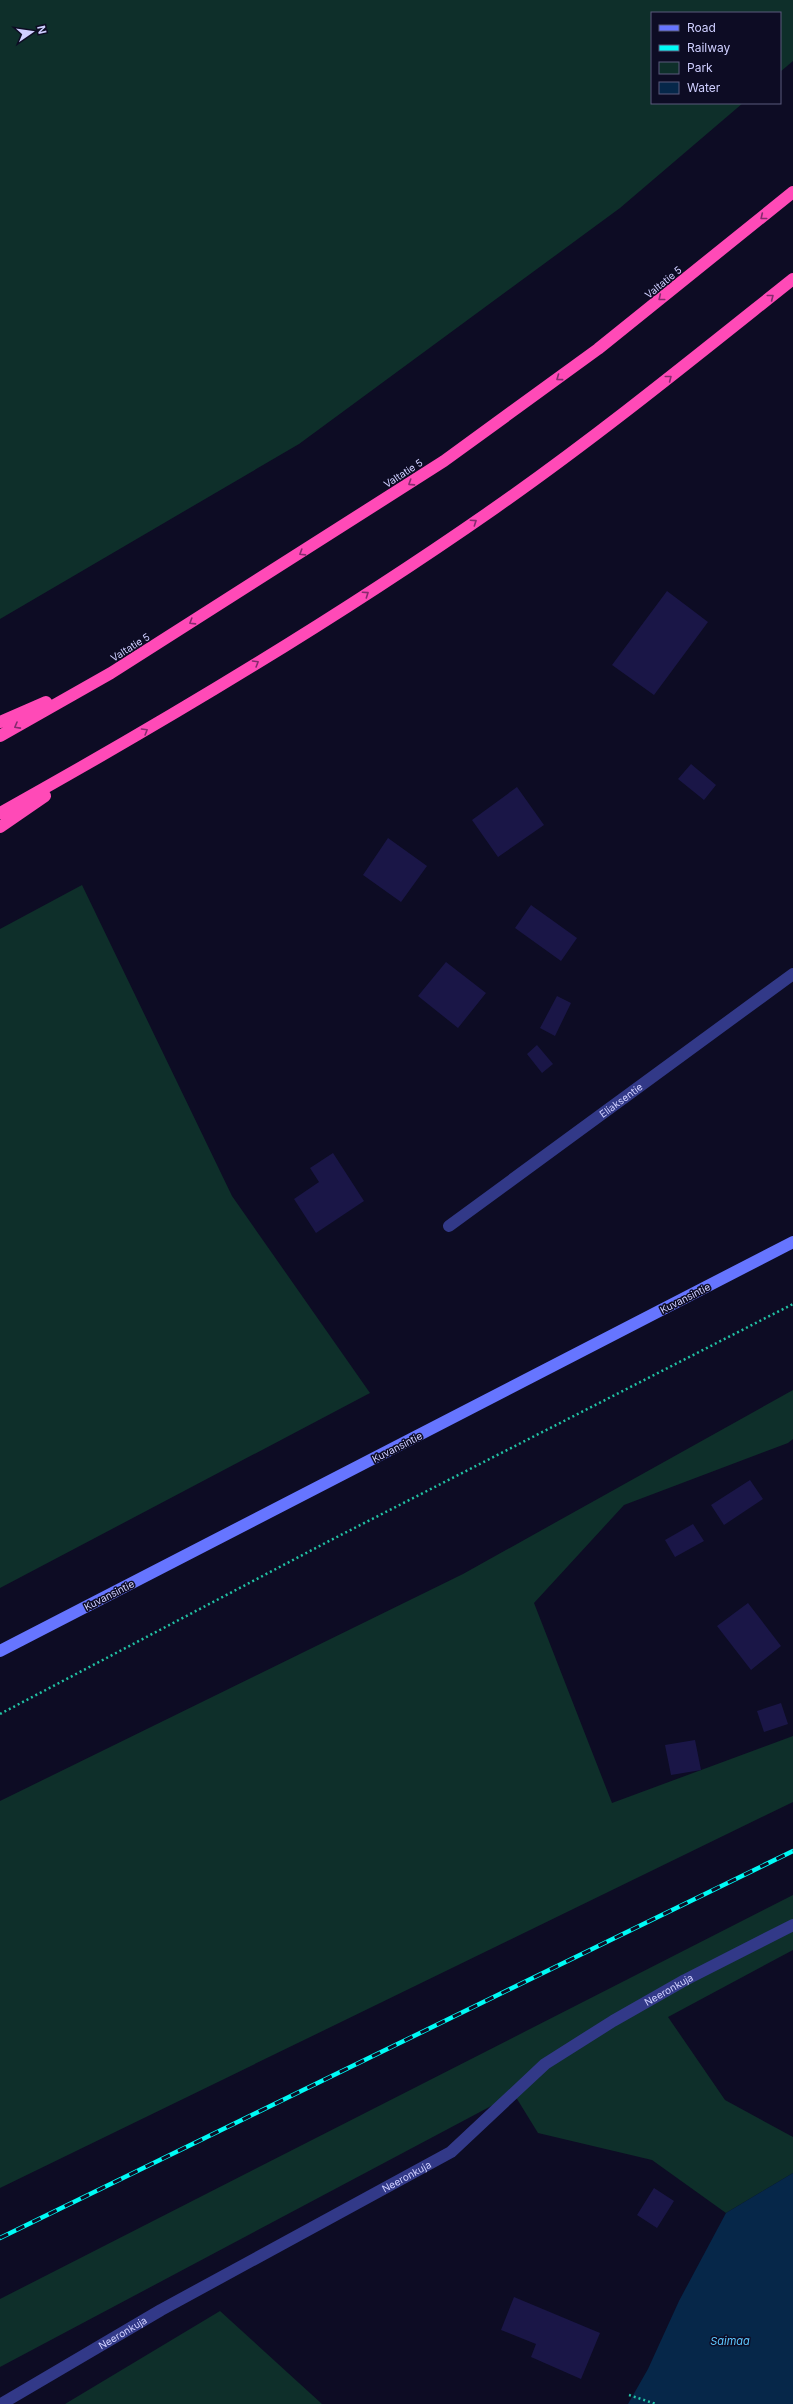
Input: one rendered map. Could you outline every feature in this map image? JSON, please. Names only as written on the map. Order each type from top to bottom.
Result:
[{"type":"highway","name":"Valtatie 5","points":[[0,736],[111,673],[444,461],[598,349],[793,192]]},
{"type":"highway","points":[[0,813],[112,751],[308,632],[495,508],[639,402],[793,279]]},
{"type":"highway","points":[[0,722],[111,673]]},
{"type":"highway","points":[[0,827],[112,751]]},
{"type":"street","name":"Eliaksentie","points":[[449,1226],[793,974]]},
{"type":"street","name":"Kuvansintie","points":[[0,1651],[793,1242]]},
{"type":"street","name":"Neeronkuja","points":[[1,2404],[161,2310],[451,2152],[545,2064],[614,2021],[685,1980],[793,1925]]},
{"type":"path","points":[[0,1714],[331,1540],[793,1304]]},
{"type":"path","points":[[629,2395],[656,2404]]},
{"type":"green space","points":[[0,0],[793,0],[793,61],[781,71],[781,12],[651,12],[651,104],[742,104],[620,208],[299,444],[0,619]]},
{"type":"green space","points":[[82,885],[232,1196],[370,1393],[0,1588],[0,929]]},
{"type":"green space","points":[[793,1390],[793,1439],[788,1443],[624,1505],[534,1603],[612,1803],[793,1736],[793,1802],[0,2188],[0,1801],[463,1574]]},
{"type":"green space","points":[[793,1895],[793,1950],[668,2017],[725,2100],[793,2137],[793,2173],[726,2213],[652,2160],[538,2133],[514,2094],[0,2367],[0,2299]]},
{"type":"green space","points":[[220,2311],[322,2404],[65,2404]]},
{"type":"water","name":"Saimaa","points":[[793,2173],[793,2404],[628,2404],[648,2369],[679,2301],[726,2213]]},
{"type":"building","points":[[667,591],[708,622],[654,695],[612,665]]},
{"type":"building","points":[[691,764],[716,785],[704,800],[678,779]]},
{"type":"building","points":[[517,787],[544,825],[498,857],[472,820]]},
{"type":"building","points":[[388,838],[427,866],[401,902],[363,875]]},
{"type":"building","points":[[531,905],[577,938],[561,961],[515,928]]},
{"type":"building","points":[[446,962],[486,993],[458,1028],[418,996]]},
{"type":"building","points":[[557,996],[571,1003],[555,1036],[540,1028]]},
{"type":"building","points":[[537,1045],[553,1064],[542,1073],[527,1054]]},
{"type":"building","points":[[333,1153],[364,1201],[316,1233],[294,1199],[319,1182],[310,1168]]},
{"type":"building","points":[[750,1480],[763,1499],[724,1525],[711,1505]]},
{"type":"building","points":[[693,1524],[704,1541],[675,1557],[665,1540]]},
{"type":"building","points":[[748,1603],[781,1646],[751,1670],[717,1626]]},
{"type":"building","points":[[781,1703],[788,1724],[764,1732],[757,1711]]},
{"type":"building","points":[[695,1740],[701,1770],[671,1775],[665,1745]]},
{"type":"building","points":[[654,2188],[674,2201],[657,2228],[637,2215]]},
{"type":"building","points":[[514,2297],[600,2333],[581,2379],[531,2357],[536,2344],[501,2330]]},
{"type":"railway","points":[[0,2238],[793,1851]]}]
